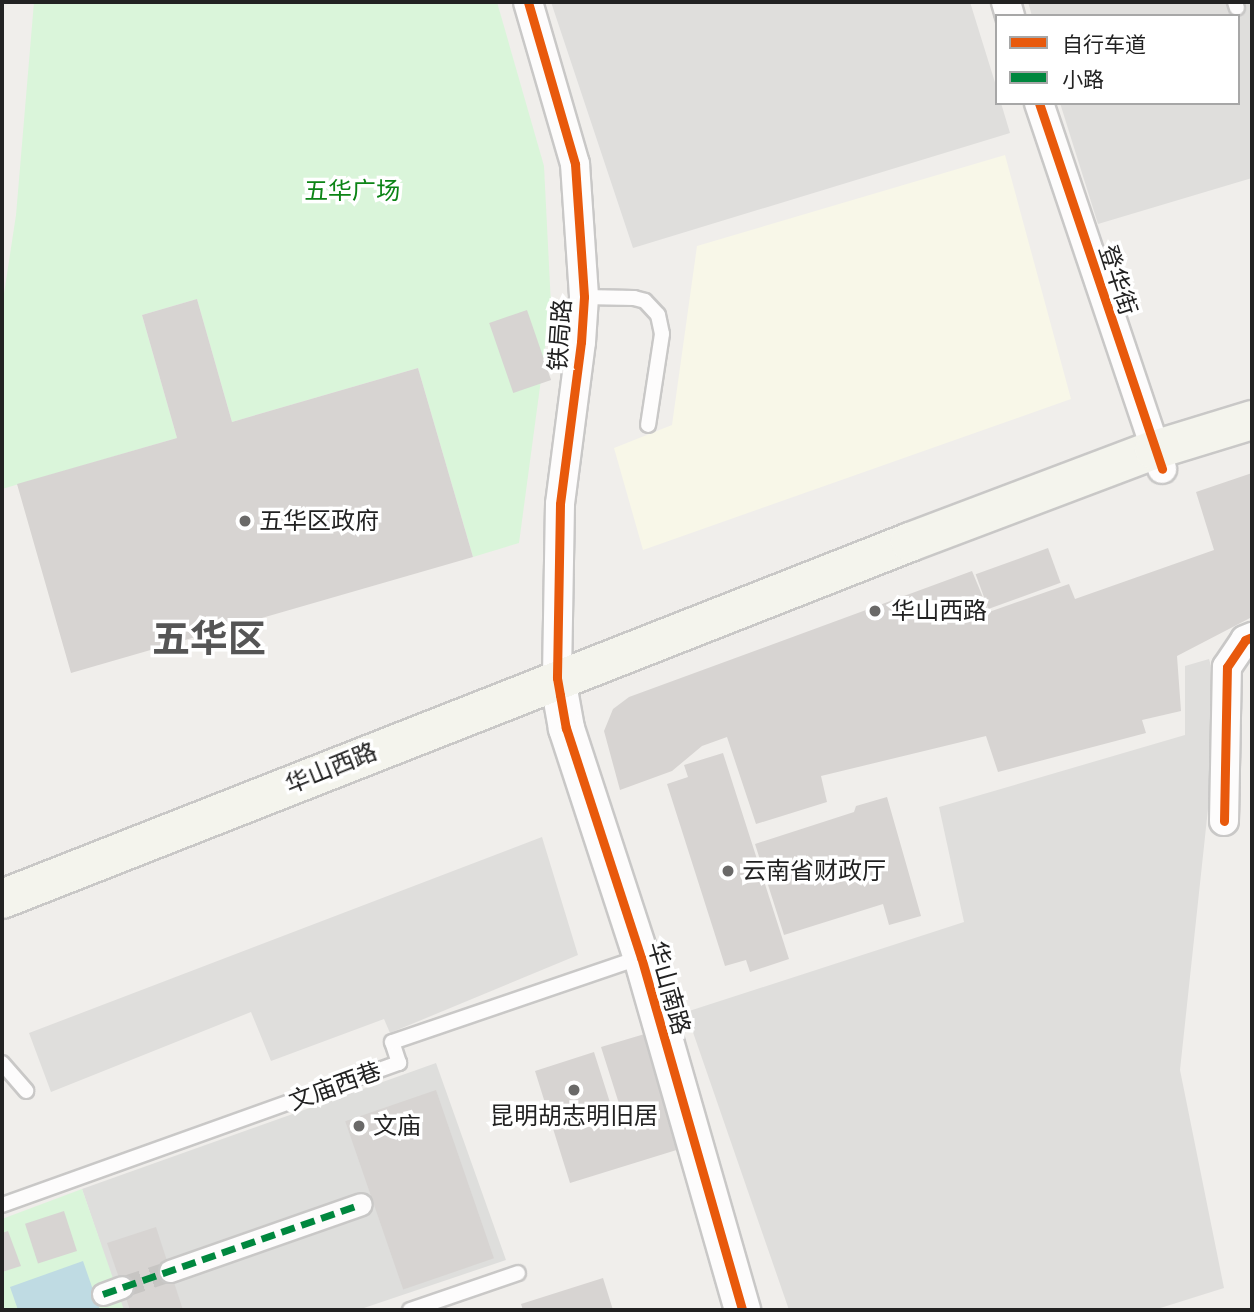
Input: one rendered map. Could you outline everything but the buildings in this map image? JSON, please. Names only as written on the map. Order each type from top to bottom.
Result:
[{"type":"main road","name":"华山西路","points":[[2,899],[1158,460],[1252,420]]},
{"type":"main road","name":"华山西路","points":[[1158,460],[1252,440]]},
{"type":"main road","name":"华山西路","points":[[2,916],[559,687]]},
{"type":"street","name":"铁局路","points":[[528,2],[576,164],[584,297],[581,342],[560,503],[559,687]]},
{"type":"street","name":"登华街","points":[[1040,105],[1158,460]]},
{"type":"street","points":[[1224,821],[1227,667],[1245,640],[1252,637]]},
{"type":"street","name":"华山南路","points":[[559,687],[566,728],[641,957],[742,1310]]},
{"type":"street","points":[[170,1271],[360,1204]]},
{"type":"lane","points":[[584,297],[634,298],[645,301],[658,314],[662,334],[648,425]]},
{"type":"lane","name":"文庙西巷","points":[[2,1205],[399,1063],[392,1042],[641,957]]},
{"type":"lane","points":[[2,1063],[26,1091]]},
{"type":"lane","points":[[410,1310],[518,1273]]},
{"type":"shaded area","points":[[551,2],[970,2],[995,83],[995,105],[1002,105],[1010,133],[633,248]]},
{"type":"shaded area","points":[[1028,2],[1252,2],[1252,178],[1098,224],[1061,105],[1240,105],[1240,14],[1031,14]]},
{"type":"shaded area","points":[[1005,155],[1071,399],[643,550],[614,448],[672,425],[697,246]]},
{"type":"shaded area","points":[[1209,659],[1220,697],[1180,1070],[1224,1288],[1154,1310],[789,1310],[686,1012],[964,922],[939,807],[1185,735],[1185,666]]},
{"type":"shaded area","points":[[542,837],[578,955],[390,1033],[384,1019],[271,1061],[251,1012],[51,1092],[29,1033]]},
{"type":"shaded area","name":"文庙","points":[[436,1063],[506,1260],[358,1310],[2,1310],[2,1280],[101,1245],[82,1189]]},
{"type":"green space","name":"五华广场","points":[[34,2],[497,2],[544,166],[551,305],[519,543],[473,557],[418,368],[232,422],[197,299],[142,315],[177,438],[2,489],[2,307],[16,215]]},
{"type":"green space","points":[[82,1189],[124,1310],[2,1310],[2,1219]]},
{"type":"water","points":[[83,1261],[100,1310],[18,1310],[10,1287]]},
{"type":"tunnel","points":[[122,1287],[170,1271]]},
{"type":"marked path","points":[[103,1294],[361,1204]]},
{"type":"cycle path","points":[[528,2],[575,164],[584,297],[581,342],[560,504],[557,678],[566,728],[641,957],[742,1310]]},
{"type":"cycle path","points":[[1040,105],[1162,469]]},
{"type":"cycle path","points":[[1224,821],[1227,667],[1245,640],[1252,637]]},
{"type":"place","name":"五华区政府","points":[[245,521]]},
{"type":"place","name":"华山西路","points":[[875,611]]},
{"type":"place","name":"云南省财政厅","points":[[728,871]]},
{"type":"place","name":"昆明胡志明旧居","points":[[574,1090]]},
{"type":"place","name":"文庙","points":[[359,1126]]},
{"type":"district","name":"五华区","points":[[209,639]]}]
